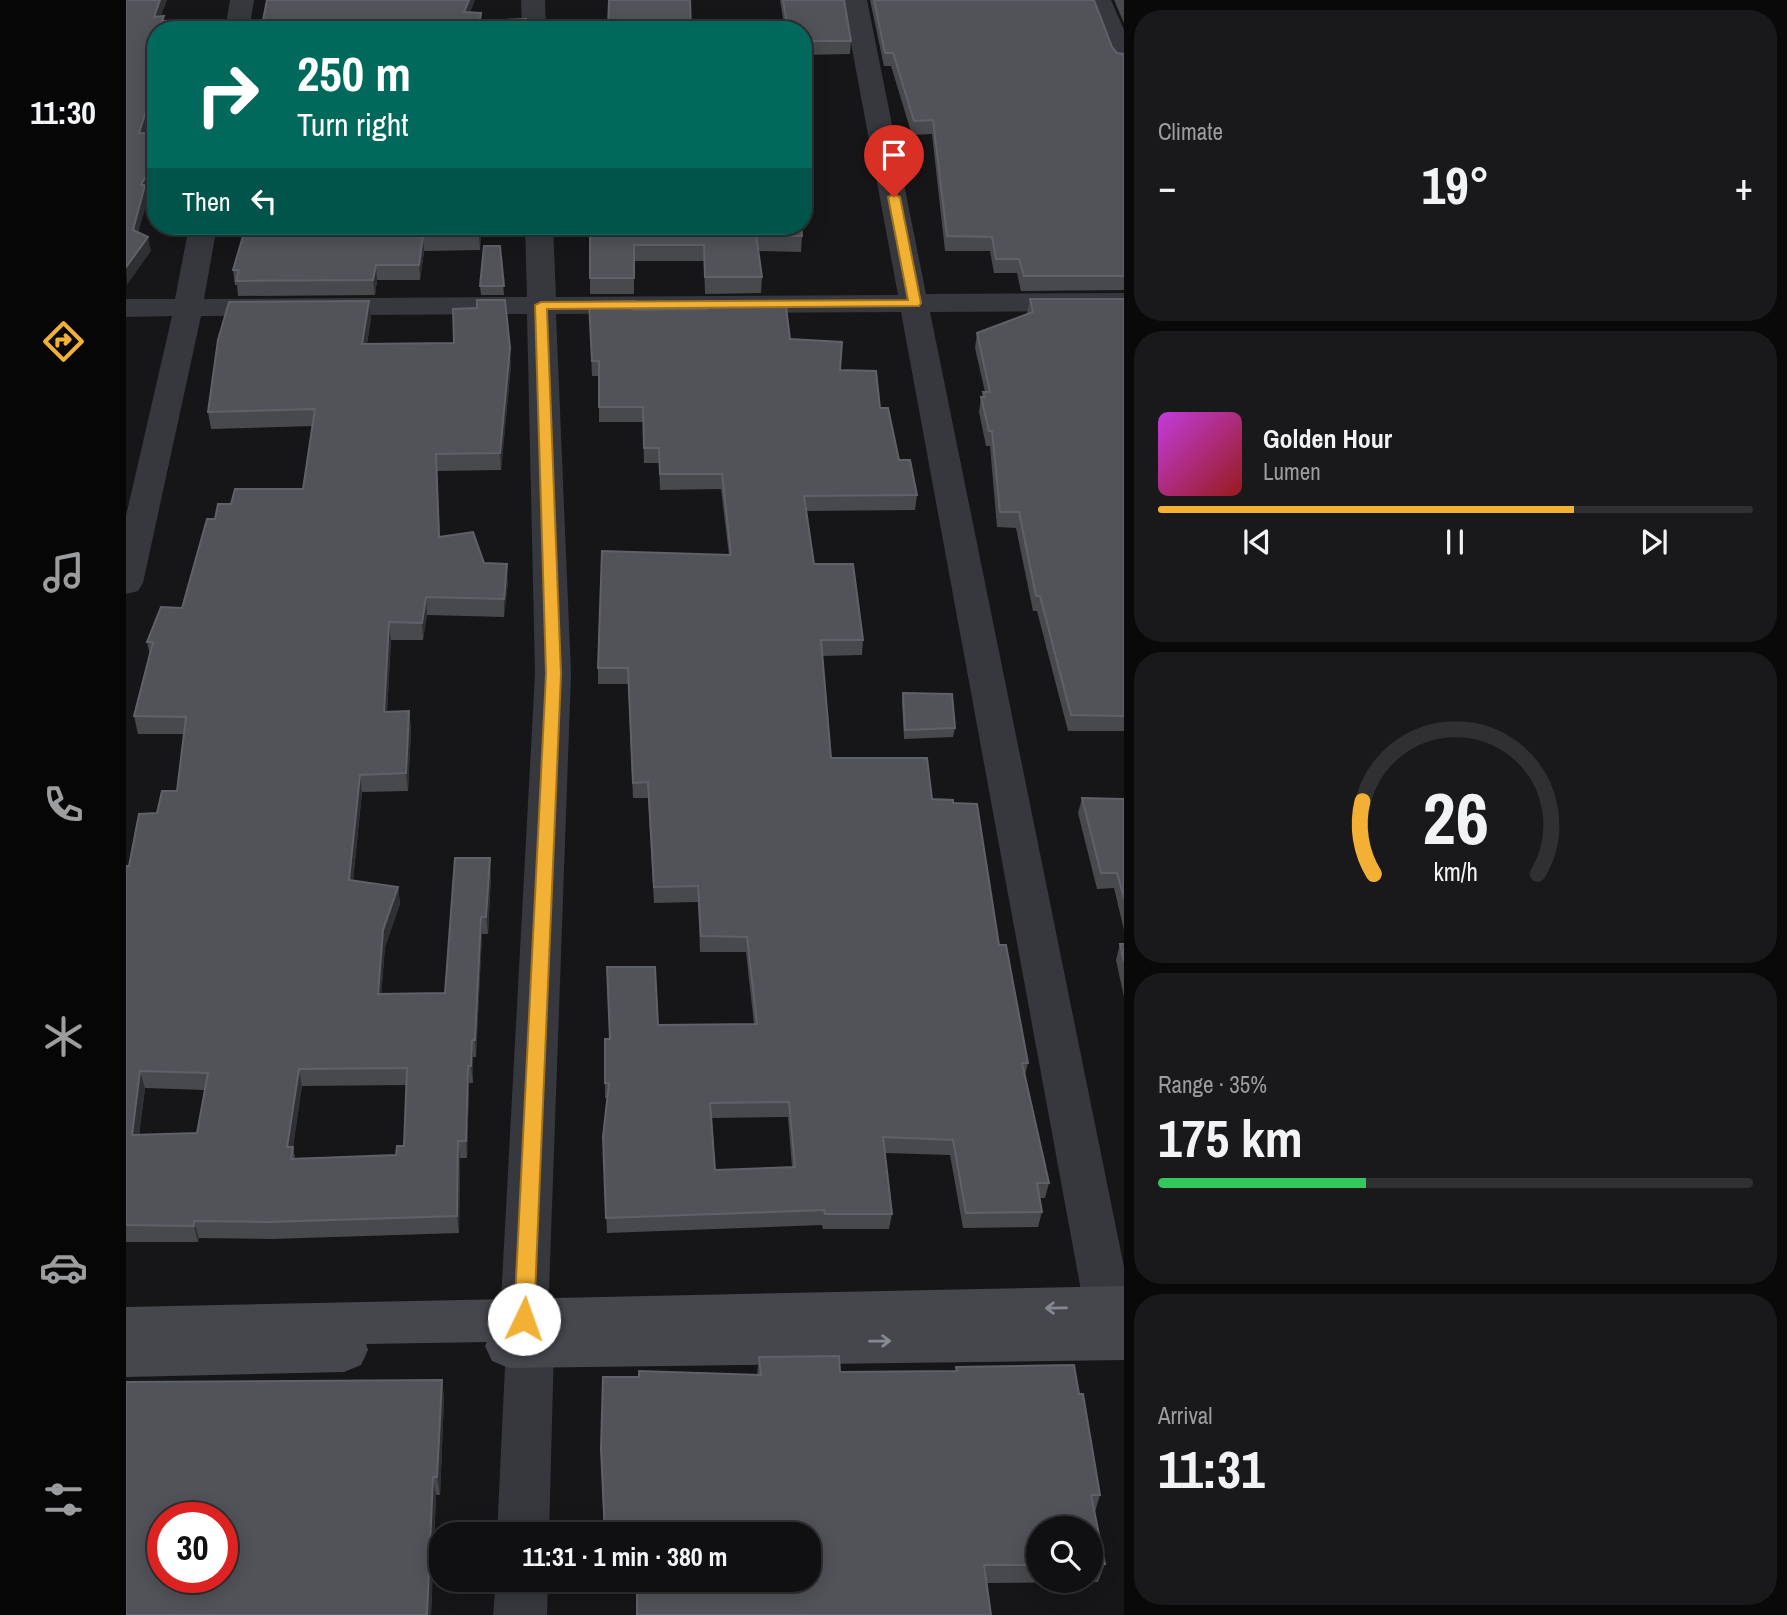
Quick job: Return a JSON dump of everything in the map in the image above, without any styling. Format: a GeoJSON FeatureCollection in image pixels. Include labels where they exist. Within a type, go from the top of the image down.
{"type":"FeatureCollection","features":[{"type":"Feature","properties":{"kind":"street"},"geometry":{"type":"LineString","coordinates":[[238,21],[242,0]]}},
{"type":"Feature","properties":{"kind":"street"},"geometry":{"type":"LineString","coordinates":[[533,0],[534,21]]}},
{"type":"Feature","properties":{"kind":"street"},"geometry":{"type":"LineString","coordinates":[[126,1355],[527,1332],[1118,1317],[855,0]]}},
{"type":"Feature","properties":{"kind":"street"},"geometry":{"type":"LineString","coordinates":[[1099,0],[1124,59]]}},
{"type":"Feature","properties":{"kind":"street"},"geometry":{"type":"LineString","coordinates":[[126,583],[142,458],[190,307],[202,235]]}},
{"type":"Feature","properties":{"kind":"street"},"geometry":{"type":"LineString","coordinates":[[523,1522],[527,1332],[553,674],[539,235]]}},
{"type":"Feature","properties":{"kind":"street"},"geometry":{"type":"LineString","coordinates":[[126,308],[1124,302]]}},
{"type":"Feature","properties":{"kind":"street"},"geometry":{"type":"LineString","coordinates":[[126,1328],[527,1332]]}},
{"type":"Feature","properties":{"kind":"street"},"geometry":{"type":"LineString","coordinates":[[520,1615],[521,1592]]}},
{"type":"Feature","properties":{"kind":"building"},"geometry":{"type":"Polygon","coordinates":[[[126,0],[160,0],[154,17],[164,16],[162,21],[147,21],[147,108],[139,133],[147,133],[147,174],[141,185],[145,185],[133,230],[148,237],[126,267],[126,0]]]}},
{"type":"Feature","properties":{"kind":"building"},"geometry":{"type":"Polygon","coordinates":[[[267,0],[469,0],[464,12],[481,13],[480,21],[263,21],[267,0]]]}},
{"type":"Feature","properties":{"kind":"building"},"geometry":{"type":"Polygon","coordinates":[[[609,0],[690,0],[691,21],[608,21],[609,0]]]}},
{"type":"Feature","properties":{"kind":"building"},"geometry":{"type":"Polygon","coordinates":[[[783,0],[844,0],[851,41],[812,41],[812,21],[786,21],[783,0]]]}},
{"type":"Feature","properties":{"kind":"building"},"geometry":{"type":"Polygon","coordinates":[[[874,0],[1094,0],[1112,47],[1117,53],[1124,54],[1124,276],[1024,276],[1019,259],[996,259],[992,237],[947,236],[933,120],[914,121],[893,53],[885,53],[874,0]]]}},
{"type":"Feature","properties":{"kind":"building"},"geometry":{"type":"Polygon","coordinates":[[[526,19],[526,21],[480,21],[526,19]]]}},
{"type":"Feature","properties":{"kind":"building"},"geometry":{"type":"Polygon","coordinates":[[[243,235],[479,235],[423,236],[419,265],[376,265],[373,280],[236,281],[239,270],[233,270],[243,235]]]}},
{"type":"Feature","properties":{"kind":"building"},"geometry":{"type":"Polygon","coordinates":[[[590,235],[756,235],[762,277],[705,277],[704,245],[634,245],[634,278],[590,278],[590,235]]]}},
{"type":"Feature","properties":{"kind":"building"},"geometry":{"type":"Polygon","coordinates":[[[484,246],[500,246],[504,286],[480,286],[484,246]]]}},
{"type":"Feature","properties":{"kind":"building"},"geometry":{"type":"Polygon","coordinates":[[[1030,299],[1124,299],[1124,716],[1071,715],[1040,596],[1036,596],[1019,512],[1000,512],[992,431],[989,431],[981,397],[985,397],[983,392],[990,392],[977,333],[1033,312],[1030,299]]]}},
{"type":"Feature","properties":{"kind":"building"},"geometry":{"type":"Polygon","coordinates":[[[477,300],[505,300],[510,348],[500,453],[436,454],[439,537],[473,532],[484,563],[507,564],[504,599],[426,597],[422,623],[389,622],[384,712],[409,711],[406,773],[360,775],[349,880],[398,887],[383,930],[378,994],[445,993],[455,858],[490,858],[486,917],[481,917],[475,1040],[472,1040],[471,1066],[468,1066],[466,1141],[458,1141],[457,1216],[268,1222],[194,1221],[194,1226],[126,1225],[126,866],[129,866],[139,814],[157,813],[162,791],[177,791],[186,717],[134,716],[153,642],[147,642],[161,607],[182,608],[207,519],[215,519],[218,504],[231,504],[235,489],[303,489],[315,409],[208,412],[218,340],[229,302],[369,301],[362,344],[454,343],[453,309],[477,308],[477,300]],[[407,1068],[299,1069],[287,1147],[293,1147],[291,1159],[396,1155],[397,1146],[404,1146],[407,1068]],[[140,1071],[132,1135],[197,1133],[208,1073],[140,1071]]]}},
{"type":"Feature","properties":{"kind":"building"},"geometry":{"type":"Polygon","coordinates":[[[634,301],[634,310],[707,309],[706,301],[765,301],[766,307],[786,307],[790,339],[842,342],[840,370],[876,371],[880,408],[888,408],[899,460],[910,460],[917,495],[804,496],[814,564],[853,564],[863,640],[821,640],[831,758],[927,758],[932,799],[977,804],[999,945],[1006,945],[1028,1063],[1022,1063],[1049,1183],[1037,1183],[1042,1212],[966,1213],[953,1140],[883,1137],[892,1214],[825,1214],[824,1210],[606,1218],[603,1137],[609,1083],[605,1083],[605,1039],[610,1039],[607,967],[655,967],[658,1025],[757,1024],[747,937],[701,936],[698,886],[654,887],[648,782],[633,783],[628,668],[598,668],[602,551],[731,555],[722,474],[660,474],[659,448],[644,448],[643,407],[599,407],[599,361],[592,361],[589,302],[634,301]],[[789,1102],[710,1103],[715,1170],[795,1167],[789,1102]]]}},
{"type":"Feature","properties":{"kind":"building"},"geometry":{"type":"Polygon","coordinates":[[[903,693],[952,694],[955,728],[905,730],[903,693]]]}},
{"type":"Feature","properties":{"kind":"building"},"geometry":{"type":"Polygon","coordinates":[[[1082,798],[1124,799],[1124,898],[1117,873],[1101,873],[1082,798]]]}},
{"type":"Feature","properties":{"kind":"building"},"geometry":{"type":"Polygon","coordinates":[[[1120,944],[1124,944],[1124,962],[1120,944]]]}},
{"type":"Feature","properties":{"kind":"building"},"geometry":{"type":"Polygon","coordinates":[[[839,1356],[840,1372],[957,1371],[956,1367],[1074,1365],[1079,1394],[1083,1394],[1100,1495],[1091,1495],[1095,1516],[1026,1516],[1026,1565],[984,1565],[991,1615],[637,1615],[637,1592],[821,1592],[821,1522],[604,1522],[601,1449],[603,1377],[639,1377],[639,1371],[761,1375],[759,1357],[839,1356]]]}},
{"type":"Feature","properties":{"kind":"building"},"geometry":{"type":"Polygon","coordinates":[[[442,1380],[437,1477],[433,1477],[429,1522],[427,1615],[126,1615],[126,1382],[442,1380]]]}},
{"type":"Feature","properties":{"kind":"route"},"geometry":{"type":"LineString","coordinates":[[524,1319],[553,674],[541,305],[915,303],[894,197]]}}]}
